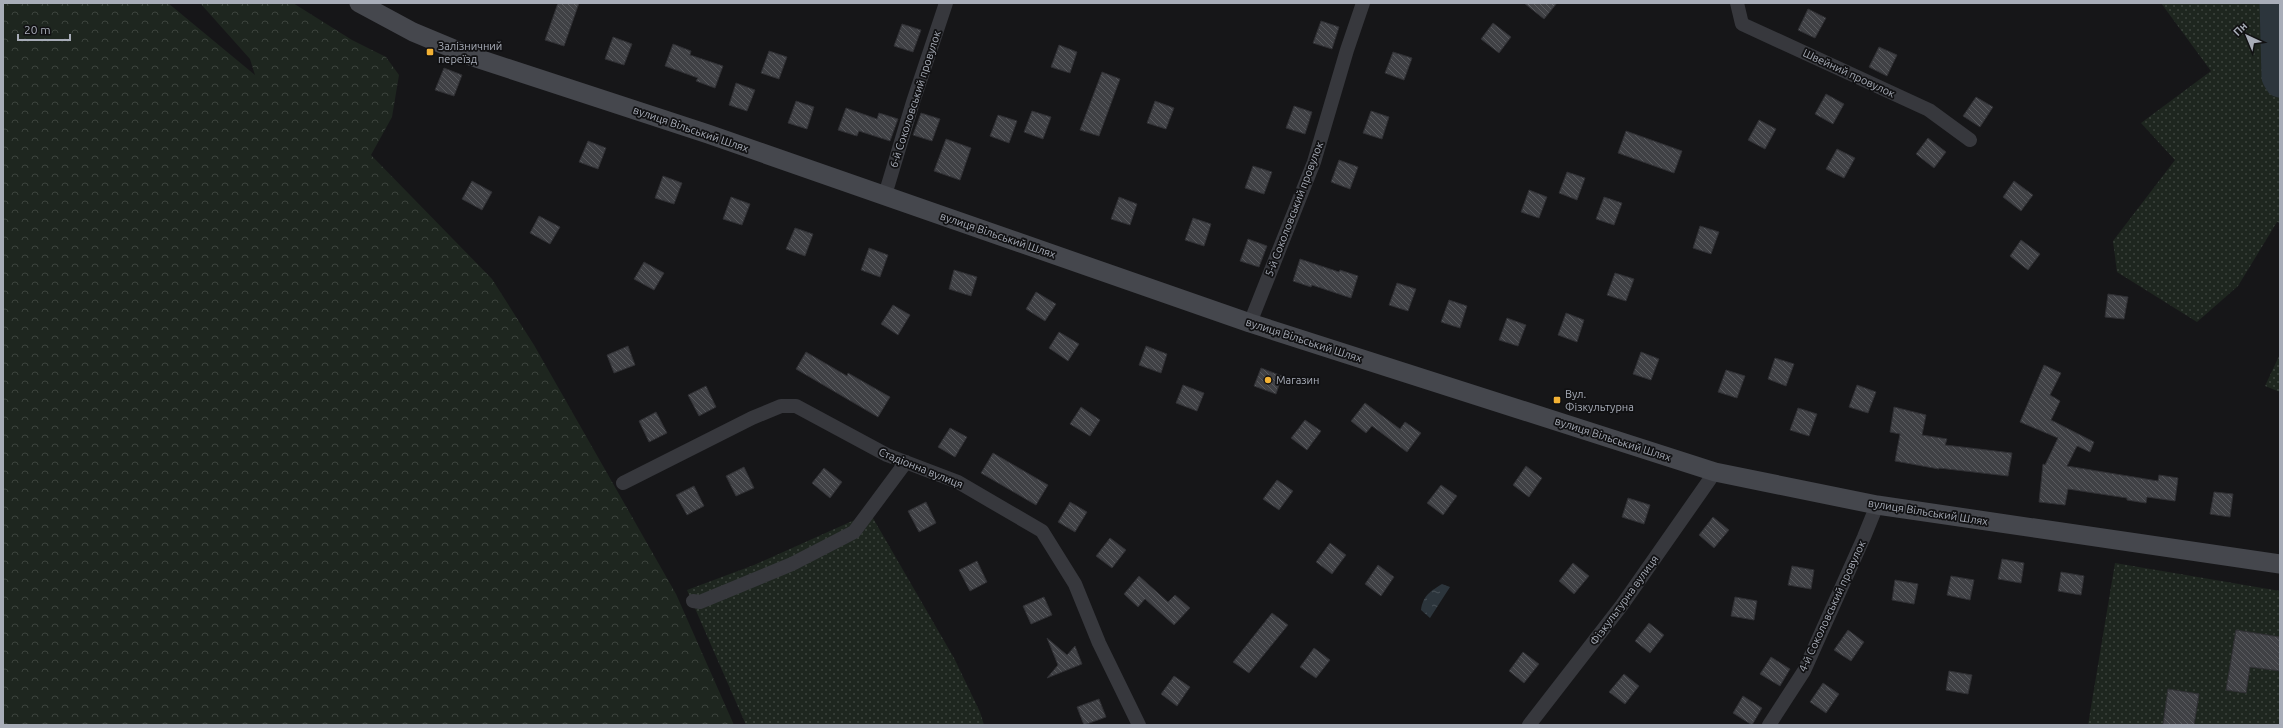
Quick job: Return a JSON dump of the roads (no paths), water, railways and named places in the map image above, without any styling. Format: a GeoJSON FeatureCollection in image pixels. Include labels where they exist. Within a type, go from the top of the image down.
{"type":"FeatureCollection","features":[{"type":"Feature","properties":{"kind":"street","name":"вулиця Вільський Шлях"},"geometry":{"type":"LineString","coordinates":[[359,3],[413,32],[473,57],[708,134],[1250,322],[1715,472],[1877,505],[2280,564]]}},
{"type":"Feature","properties":{"kind":"street","name":"6-й Соколовський провулок"},"geometry":{"type":"LineString","coordinates":[[885,195],[913,102],[946,3]]}},
{"type":"Feature","properties":{"kind":"street","name":"5-й Соколовський провулок"},"geometry":{"type":"LineString","coordinates":[[1250,322],[1314,162],[1347,50],[1364,3]]}},
{"type":"Feature","properties":{"kind":"street","name":"Швейний провулок"},"geometry":{"type":"LineString","coordinates":[[1737,3],[1742,24],[1929,110],[1970,140]]}},
{"type":"Feature","properties":{"kind":"street","name":"Стадіонна вулиця"},"geometry":{"type":"LineString","coordinates":[[623,483],[752,418],[781,406],[796,406],[886,455],[958,482],[1042,531],[1075,584],[1099,643],[1139,725]]}},
{"type":"Feature","properties":{"kind":"street"},"geometry":{"type":"LineString","coordinates":[[693,601],[700,602],[792,564],[854,532],[906,462]]}},
{"type":"Feature","properties":{"kind":"street","name":"Фізкультурна вулиця"},"geometry":{"type":"LineString","coordinates":[[1529,725],[1622,604],[1715,472]]}},
{"type":"Feature","properties":{"kind":"street","name":"4-й Соколовський провулок"},"geometry":{"type":"LineString","coordinates":[[1768,725],[1804,671],[1877,505]]}},
{"type":"Feature","properties":{"kind":"water"},"geometry":{"type":"Polygon","coordinates":[[[1442,584],[1450,587],[1430,618],[1421,610],[1422,605],[1428,594],[1442,584]]]}},
{"type":"Feature","properties":{"kind":"waterway"},"geometry":{"type":"LineString","coordinates":[[2275,3],[2277,77],[2280,82]]}},
{"type":"Feature","properties":{"kind":"place","name":"Залізничний переїзд"},"geometry":{"type":"Point","coordinates":[430,52]}},
{"type":"Feature","properties":{"kind":"place","name":"Магазин"},"geometry":{"type":"Point","coordinates":[1268,380]}},
{"type":"Feature","properties":{"kind":"place","name":"Вул. Фізкультурна"},"geometry":{"type":"Point","coordinates":[1557,400]}}]}
